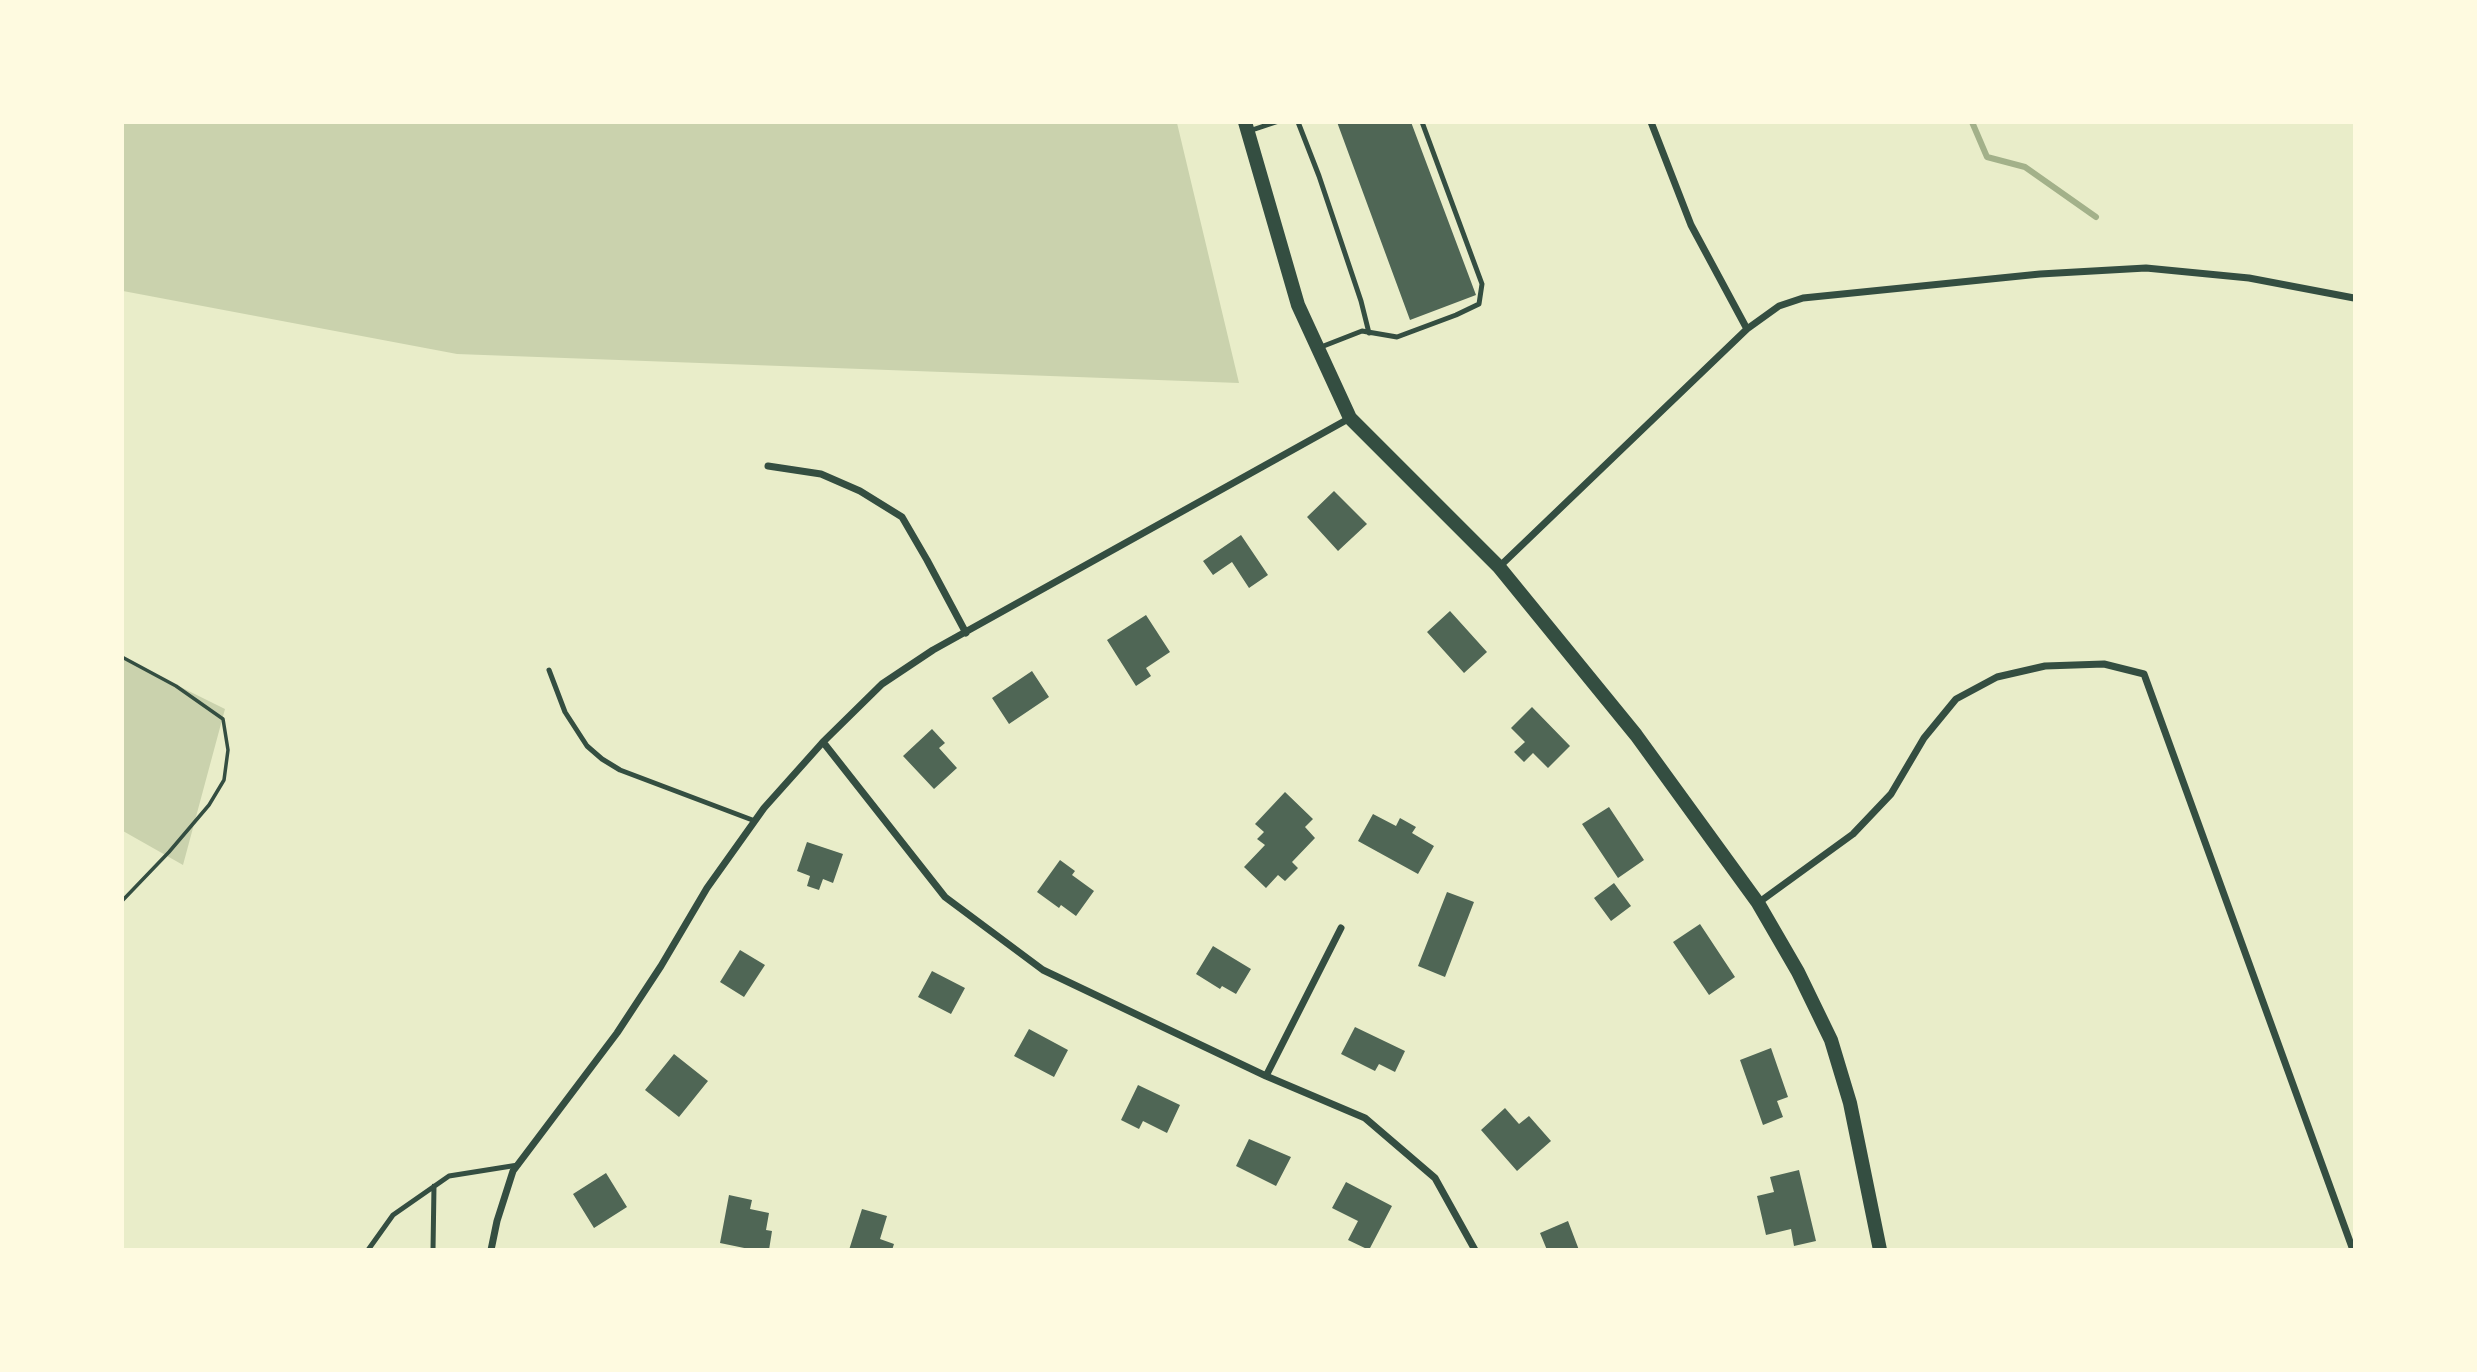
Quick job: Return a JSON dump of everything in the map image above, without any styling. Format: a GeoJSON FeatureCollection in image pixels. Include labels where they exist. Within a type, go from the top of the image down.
{"type":"FeatureCollection","features":[{"type":"Feature","properties":{"kind":"main road"},"geometry":{"type":"LineString","coordinates":[[1246,127],[1298,305],[1350,418],[1499,566],[1636,735],[1758,903],[1798,972],[1831,1040],[1850,1103],[1880,1250]]}},
{"type":"Feature","properties":{"kind":"street"},"geometry":{"type":"LineString","coordinates":[[1651,122],[1691,225],[1747,329]]}},
{"type":"Feature","properties":{"kind":"street"},"geometry":{"type":"LineString","coordinates":[[1499,566],[1747,329],[1779,306],[1803,298],[2040,274],[2146,268],[2249,278],[2354,298]]}},
{"type":"Feature","properties":{"kind":"street"},"geometry":{"type":"LineString","coordinates":[[491,1250],[513,1171],[617,1033],[707,888],[755,821],[823,742],[881,684],[933,650],[1350,418]]}},
{"type":"Feature","properties":{"kind":"street"},"geometry":{"type":"LineString","coordinates":[[768,466],[821,474],[860,491],[901,517],[966,633]]}},
{"type":"Feature","properties":{"kind":"street"},"geometry":{"type":"LineString","coordinates":[[1758,903],[1853,834],[1891,793],[1924,738],[1956,699],[1997,677],[2045,666],[2104,664],[2144,674],[2353,1250]]}},
{"type":"Feature","properties":{"kind":"street"},"geometry":{"type":"LineString","coordinates":[[823,742],[945,897],[1043,970],[1266,1076],[1365,1118],[1435,1178],[1475,1250]]}},
{"type":"Feature","properties":{"kind":"street"},"geometry":{"type":"LineString","coordinates":[[1266,1076],[1341,929]]}},
{"type":"Feature","properties":{"kind":"lane"},"geometry":{"type":"LineString","coordinates":[[1246,127],[1276,122]]}},
{"type":"Feature","properties":{"kind":"lane"},"geometry":{"type":"LineString","coordinates":[[1298,122],[1323,188],[1369,333]]}},
{"type":"Feature","properties":{"kind":"lane"},"geometry":{"type":"LineString","coordinates":[[1318,348],[1362,331],[1397,337],[1479,304],[1482,284],[1422,122]]}},
{"type":"Feature","properties":{"kind":"lane"},"geometry":{"type":"LineString","coordinates":[[549,670],[565,712],[587,746],[602,759],[620,771],[755,821]]}},
{"type":"Feature","properties":{"kind":"lane"},"geometry":{"type":"LineString","coordinates":[[368,1250],[393,1215],[449,1175],[518,1165]]}},
{"type":"Feature","properties":{"kind":"lane"},"geometry":{"type":"LineString","coordinates":[[433,1250],[434,1186]]}},
{"type":"Feature","properties":{"kind":"path"},"geometry":{"type":"LineString","coordinates":[[122,657],[176,687],[223,719],[228,750],[224,780],[209,805],[122,901]]}},
{"type":"Feature","properties":{"kind":"green space"},"geometry":{"type":"Polygon","coordinates":[[[122,123],[1177,123],[1239,383],[457,354],[123,291],[122,123]]]}},
{"type":"Feature","properties":{"kind":"green space"},"geometry":{"type":"Polygon","coordinates":[[[122,658],[225,709],[183,865],[123,831],[122,658]]]}},
{"type":"Feature","properties":{"kind":"building"},"geometry":{"type":"Polygon","coordinates":[[[1337,122],[1411,122],[1476,295],[1410,320],[1337,122]]]}},
{"type":"Feature","properties":{"kind":"building"},"geometry":{"type":"Polygon","coordinates":[[[1334,491],[1367,524],[1338,551],[1307,517],[1334,491]]]}},
{"type":"Feature","properties":{"kind":"building"},"geometry":{"type":"Polygon","coordinates":[[[1241,535],[1268,575],[1249,588],[1232,562],[1213,575],[1203,561],[1241,535]]]}},
{"type":"Feature","properties":{"kind":"building"},"geometry":{"type":"Polygon","coordinates":[[[1450,611],[1487,652],[1464,673],[1427,632],[1450,611]]]}},
{"type":"Feature","properties":{"kind":"building"},"geometry":{"type":"Polygon","coordinates":[[[1146,615],[1170,652],[1146,668],[1151,676],[1136,686],[1107,640],[1146,615]]]}},
{"type":"Feature","properties":{"kind":"building"},"geometry":{"type":"Polygon","coordinates":[[[1032,671],[1049,697],[1009,724],[992,698],[1032,671]]]}},
{"type":"Feature","properties":{"kind":"building"},"geometry":{"type":"Polygon","coordinates":[[[1532,707],[1570,746],[1548,768],[1533,753],[1524,762],[1514,752],[1525,742],[1511,728],[1532,707]]]}},
{"type":"Feature","properties":{"kind":"building"},"geometry":{"type":"Polygon","coordinates":[[[932,729],[945,743],[939,748],[957,768],[934,789],[903,756],[932,729]]]}},
{"type":"Feature","properties":{"kind":"building"},"geometry":{"type":"Polygon","coordinates":[[[1285,792],[1313,819],[1305,827],[1315,838],[1292,862],[1298,868],[1285,881],[1278,875],[1266,888],[1244,867],[1265,845],[1257,839],[1264,832],[1255,824],[1285,792]]]}},
{"type":"Feature","properties":{"kind":"building"},"geometry":{"type":"Polygon","coordinates":[[[1609,807],[1644,860],[1618,878],[1582,824],[1609,807]]]}},
{"type":"Feature","properties":{"kind":"building"},"geometry":{"type":"Polygon","coordinates":[[[1373,814],[1396,826],[1400,818],[1416,827],[1412,833],[1434,846],[1418,874],[1358,841],[1373,814]]]}},
{"type":"Feature","properties":{"kind":"building"},"geometry":{"type":"Polygon","coordinates":[[[807,842],[843,854],[833,883],[823,879],[819,890],[807,886],[810,876],[797,871],[807,842]]]}},
{"type":"Feature","properties":{"kind":"building"},"geometry":{"type":"Polygon","coordinates":[[[1060,860],[1075,871],[1072,875],[1094,891],[1076,916],[1037,892],[1060,860]]]}},
{"type":"Feature","properties":{"kind":"building"},"geometry":{"type":"Polygon","coordinates":[[[1614,883],[1631,906],[1611,921],[1594,898],[1614,883]]]}},
{"type":"Feature","properties":{"kind":"building"},"geometry":{"type":"Polygon","coordinates":[[[1447,892],[1474,902],[1445,977],[1418,966],[1447,892]]]}},
{"type":"Feature","properties":{"kind":"building"},"geometry":{"type":"Polygon","coordinates":[[[1700,924],[1735,977],[1709,995],[1673,942],[1700,924]]]}},
{"type":"Feature","properties":{"kind":"building"},"geometry":{"type":"Polygon","coordinates":[[[1213,946],[1251,969],[1236,994],[1222,986],[1220,989],[1196,974],[1213,946]]]}},
{"type":"Feature","properties":{"kind":"building"},"geometry":{"type":"Polygon","coordinates":[[[740,950],[765,965],[744,997],[720,982],[740,950]]]}},
{"type":"Feature","properties":{"kind":"building"},"geometry":{"type":"Polygon","coordinates":[[[932,971],[965,988],[951,1014],[918,997],[932,971]]]}},
{"type":"Feature","properties":{"kind":"building"},"geometry":{"type":"Polygon","coordinates":[[[1355,1027],[1405,1051],[1395,1072],[1379,1064],[1375,1071],[1341,1054],[1355,1027]]]}},
{"type":"Feature","properties":{"kind":"building"},"geometry":{"type":"Polygon","coordinates":[[[1029,1029],[1068,1050],[1054,1077],[1014,1056],[1029,1029]]]}},
{"type":"Feature","properties":{"kind":"building"},"geometry":{"type":"Polygon","coordinates":[[[1771,1048],[1788,1097],[1777,1101],[1783,1117],[1763,1125],[1740,1060],[1771,1048]]]}},
{"type":"Feature","properties":{"kind":"building"},"geometry":{"type":"Polygon","coordinates":[[[674,1054],[708,1081],[679,1117],[645,1090],[674,1054]]]}},
{"type":"Feature","properties":{"kind":"building"},"geometry":{"type":"Polygon","coordinates":[[[1138,1085],[1180,1105],[1167,1133],[1143,1121],[1139,1129],[1121,1120],[1138,1085]]]}},
{"type":"Feature","properties":{"kind":"building"},"geometry":{"type":"Polygon","coordinates":[[[1505,1108],[1519,1124],[1529,1116],[1551,1141],[1517,1171],[1481,1130],[1505,1108]]]}},
{"type":"Feature","properties":{"kind":"building"},"geometry":{"type":"Polygon","coordinates":[[[1249,1139],[1291,1157],[1276,1186],[1236,1166],[1249,1139]]]}},
{"type":"Feature","properties":{"kind":"building"},"geometry":{"type":"Polygon","coordinates":[[[1799,1170],[1816,1241],[1794,1246],[1791,1229],[1766,1235],[1757,1196],[1774,1192],[1770,1177],[1799,1170]]]}},
{"type":"Feature","properties":{"kind":"building"},"geometry":{"type":"Polygon","coordinates":[[[606,1173],[627,1207],[594,1228],[573,1194],[606,1173]]]}},
{"type":"Feature","properties":{"kind":"building"},"geometry":{"type":"Polygon","coordinates":[[[1346,1182],[1392,1206],[1369,1250],[1348,1240],[1358,1221],[1332,1208],[1346,1182]]]}},
{"type":"Feature","properties":{"kind":"building"},"geometry":{"type":"Polygon","coordinates":[[[729,1195],[752,1200],[750,1209],[769,1213],[766,1230],[772,1231],[769,1250],[754,1250],[720,1243],[729,1195]]]}},
{"type":"Feature","properties":{"kind":"building"},"geometry":{"type":"Polygon","coordinates":[[[862,1209],[887,1216],[880,1239],[894,1244],[892,1250],[849,1250],[862,1209]]]}},
{"type":"Feature","properties":{"kind":"building"},"geometry":{"type":"Polygon","coordinates":[[[1568,1221],[1579,1250],[1547,1250],[1540,1233],[1568,1221]]]}},
{"type":"Feature","properties":{"kind":"waterway"},"geometry":{"type":"LineString","coordinates":[[1972,122],[1987,157],[2025,167],[2096,217]]}}]}
